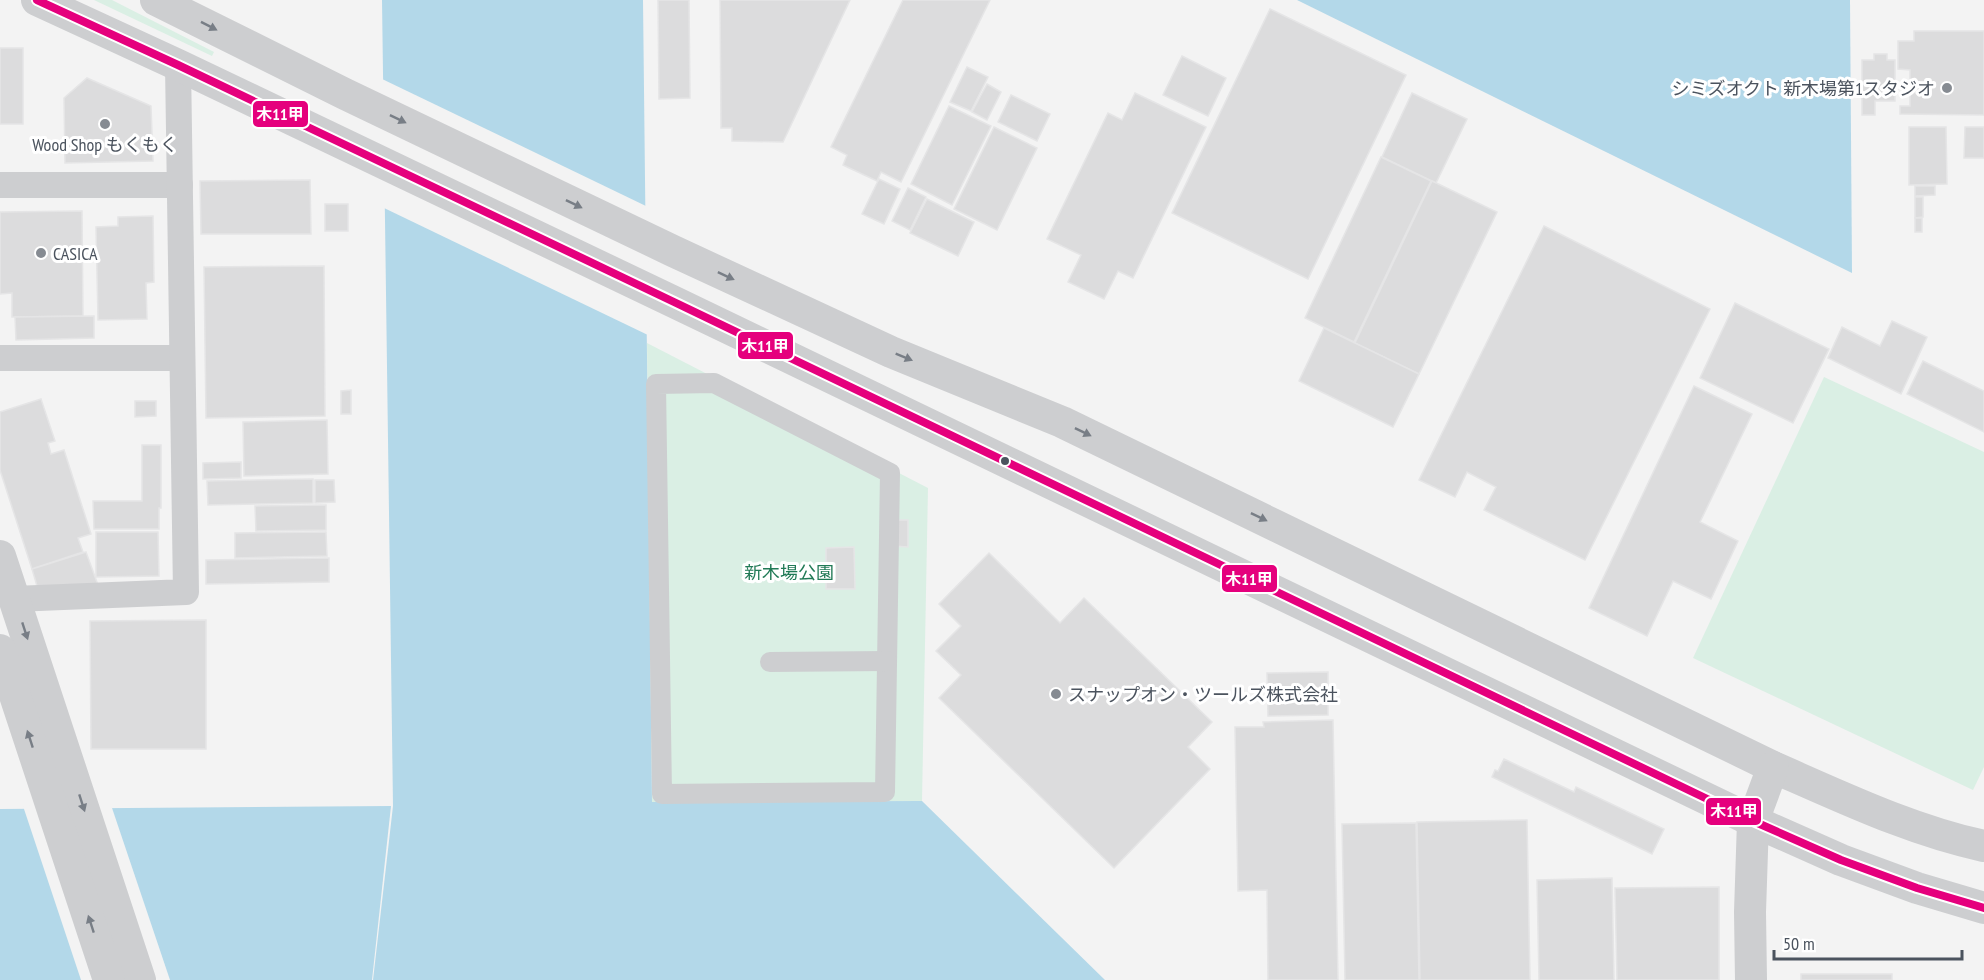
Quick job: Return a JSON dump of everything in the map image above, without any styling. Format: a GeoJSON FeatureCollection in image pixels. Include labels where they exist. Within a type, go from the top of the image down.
{"type":"FeatureCollection","features":[{"type":"Feature","properties":{"kind":"street"},"geometry":{"type":"LineString","coordinates":[[37,0],[674,302],[1753,821],[1841,860],[1917,888],[1984,908]]}},
{"type":"Feature","properties":{"kind":"street"},"geometry":{"type":"LineString","coordinates":[[156,0],[345,94],[673,251],[891,352],[1062,422],[1773,767],[1924,831],[1984,846]]}},
{"type":"Feature","properties":{"kind":"street"},"geometry":{"type":"LineString","coordinates":[[14,599],[186,592],[178,65]]}},
{"type":"Feature","properties":{"kind":"street"},"geometry":{"type":"LineString","coordinates":[[0,185],[180,184]]}},
{"type":"Feature","properties":{"kind":"street"},"geometry":{"type":"LineString","coordinates":[[0,358],[182,358]]}},
{"type":"Feature","properties":{"kind":"street"},"geometry":{"type":"LineString","coordinates":[[714,383],[890,473],[887,661],[885,792],[662,794],[656,384],[714,383]]}},
{"type":"Feature","properties":{"kind":"street"},"geometry":{"type":"LineString","coordinates":[[0,556],[140,980]]}},
{"type":"Feature","properties":{"kind":"street"},"geometry":{"type":"LineString","coordinates":[[0,650],[109,980]]}},
{"type":"Feature","properties":{"kind":"street"},"geometry":{"type":"LineString","coordinates":[[770,662],[887,661]]}},
{"type":"Feature","properties":{"kind":"street"},"geometry":{"type":"LineString","coordinates":[[1750,980],[1753,821],[1773,767]]}},
{"type":"Feature","properties":{"kind":"green space"},"geometry":{"type":"Polygon","coordinates":[[[94,0],[112,0],[214,52],[212,56],[94,0]]]}},
{"type":"Feature","properties":{"kind":"green space","name":"新木場公園"},"geometry":{"type":"Polygon","coordinates":[[[647,343],[928,488],[922,801],[652,803],[647,343]]]}},
{"type":"Feature","properties":{"kind":"green space"},"geometry":{"type":"Polygon","coordinates":[[[1824,377],[1984,452],[1984,767],[1973,790],[1693,658],[1824,377]]]}},
{"type":"Feature","properties":{"kind":"water"},"geometry":{"type":"Polygon","coordinates":[[[382,0],[643,0],[652,802],[922,801],[1105,980],[373,980],[393,806],[382,0]]]}},
{"type":"Feature","properties":{"kind":"water"},"geometry":{"type":"Polygon","coordinates":[[[1297,0],[1850,0],[1852,273],[1297,0]]]}},
{"type":"Feature","properties":{"kind":"water"},"geometry":{"type":"Polygon","coordinates":[[[391,806],[372,980],[0,980],[0,809],[391,806]]]}},
{"type":"Feature","properties":{"kind":"pier"},"geometry":{"type":"Polygon","coordinates":[[[380,78],[648,207],[650,336],[382,207],[380,78]]]}},
{"type":"Feature","properties":{"kind":"pier"},"geometry":{"type":"Polygon","coordinates":[[[111,805],[170,980],[81,980],[23,806],[111,805]]]}},
{"type":"Feature","properties":{"kind":"building"},"geometry":{"type":"Polygon","coordinates":[[[658,0],[689,0],[690,98],[659,99],[658,0]]]}},
{"type":"Feature","properties":{"kind":"building"},"geometry":{"type":"Polygon","coordinates":[[[720,0],[850,0],[783,142],[732,141],[732,128],[721,128],[720,0]]]}},
{"type":"Feature","properties":{"kind":"building"},"geometry":{"type":"Polygon","coordinates":[[[903,0],[990,0],[901,182],[881,172],[877,181],[843,165],[847,155],[831,147],[903,0]]]}},
{"type":"Feature","properties":{"kind":"building"},"geometry":{"type":"Polygon","coordinates":[[[1270,9],[1406,75],[1308,279],[1172,213],[1270,9]]]}},
{"type":"Feature","properties":{"kind":"building","name":"シミズオクト 新木場第1スタジオ"},"geometry":{"type":"Polygon","coordinates":[[[1914,31],[1984,31],[1984,115],[1900,114],[1900,106],[1910,106],[1910,70],[1898,69],[1898,41],[1914,41],[1914,31]]]}},
{"type":"Feature","properties":{"kind":"building"},"geometry":{"type":"Polygon","coordinates":[[[0,48],[23,48],[23,124],[0,124],[0,48]]]}},
{"type":"Feature","properties":{"kind":"building"},"geometry":{"type":"Polygon","coordinates":[[[1874,54],[1887,54],[1887,60],[1895,60],[1895,101],[1875,101],[1875,115],[1862,115],[1862,60],[1874,60],[1874,54]]]}},
{"type":"Feature","properties":{"kind":"building"},"geometry":{"type":"Polygon","coordinates":[[[1182,56],[1226,78],[1208,116],[1163,95],[1182,56]]]}},
{"type":"Feature","properties":{"kind":"building"},"geometry":{"type":"Polygon","coordinates":[[[967,67],[988,77],[971,111],[950,102],[967,67]]]}},
{"type":"Feature","properties":{"kind":"building"},"geometry":{"type":"Polygon","coordinates":[[[87,78],[151,106],[153,161],[65,163],[64,98],[87,78]]]}},
{"type":"Feature","properties":{"kind":"building"},"geometry":{"type":"Polygon","coordinates":[[[987,84],[1001,92],[987,120],[972,112],[987,84]]]}},
{"type":"Feature","properties":{"kind":"building"},"geometry":{"type":"Polygon","coordinates":[[[1135,93],[1206,127],[1133,278],[1118,271],[1104,299],[1068,282],[1081,255],[1047,239],[1108,113],[1122,120],[1135,93]]]}},
{"type":"Feature","properties":{"kind":"building"},"geometry":{"type":"Polygon","coordinates":[[[1412,93],[1467,119],[1436,183],[1382,157],[1412,93]]]}},
{"type":"Feature","properties":{"kind":"building"},"geometry":{"type":"Polygon","coordinates":[[[1011,95],[1050,114],[1037,141],[998,122],[1011,95]]]}},
{"type":"Feature","properties":{"kind":"building"},"geometry":{"type":"Polygon","coordinates":[[[949,106],[991,126],[952,205],[911,184],[949,106]]]}},
{"type":"Feature","properties":{"kind":"building"},"geometry":{"type":"Polygon","coordinates":[[[994,127],[1037,148],[997,230],[954,209],[994,127]]]}},
{"type":"Feature","properties":{"kind":"building"},"geometry":{"type":"Polygon","coordinates":[[[1909,127],[1946,127],[1947,184],[1909,185],[1909,127]]]}},
{"type":"Feature","properties":{"kind":"building"},"geometry":{"type":"Polygon","coordinates":[[[1965,127],[1984,127],[1984,158],[1964,158],[1965,127]]]}},
{"type":"Feature","properties":{"kind":"building"},"geometry":{"type":"Polygon","coordinates":[[[1381,157],[1431,181],[1354,342],[1305,318],[1381,157]]]}},
{"type":"Feature","properties":{"kind":"building"},"geometry":{"type":"Polygon","coordinates":[[[879,179],[900,189],[884,224],[862,214],[879,179]]]}},
{"type":"Feature","properties":{"kind":"building"},"geometry":{"type":"Polygon","coordinates":[[[310,180],[311,234],[201,234],[200,181],[310,180]]]}},
{"type":"Feature","properties":{"kind":"building"},"geometry":{"type":"Polygon","coordinates":[[[1432,181],[1497,212],[1419,374],[1355,343],[1432,181]]]}},
{"type":"Feature","properties":{"kind":"building"},"geometry":{"type":"Polygon","coordinates":[[[1915,186],[1935,186],[1935,195],[1915,196],[1915,186]]]}},
{"type":"Feature","properties":{"kind":"building"},"geometry":{"type":"Polygon","coordinates":[[[908,188],[926,197],[910,230],[892,221],[908,188]]]}},
{"type":"Feature","properties":{"kind":"building"},"geometry":{"type":"Polygon","coordinates":[[[1915,197],[1923,197],[1923,217],[1915,218],[1915,197]]]}},
{"type":"Feature","properties":{"kind":"building"},"geometry":{"type":"Polygon","coordinates":[[[927,199],[974,222],[958,256],[910,233],[927,199]]]}},
{"type":"Feature","properties":{"kind":"building"},"geometry":{"type":"Polygon","coordinates":[[[325,204],[348,204],[348,231],[325,231],[325,204]]]}},
{"type":"Feature","properties":{"kind":"building","name":"CASICA"},"geometry":{"type":"Polygon","coordinates":[[[82,211],[83,316],[12,317],[12,293],[0,294],[0,212],[82,211]]]}},
{"type":"Feature","properties":{"kind":"building"},"geometry":{"type":"Polygon","coordinates":[[[153,216],[154,282],[146,283],[147,319],[98,320],[96,227],[118,226],[118,217],[153,216]]]}},
{"type":"Feature","properties":{"kind":"building"},"geometry":{"type":"Polygon","coordinates":[[[1915,218],[1922,218],[1922,232],[1915,232],[1915,218]]]}},
{"type":"Feature","properties":{"kind":"building"},"geometry":{"type":"Polygon","coordinates":[[[1544,226],[1710,309],[1585,560],[1484,510],[1496,487],[1467,472],[1455,497],[1419,480],[1544,226]]]}},
{"type":"Feature","properties":{"kind":"building"},"geometry":{"type":"Polygon","coordinates":[[[324,266],[325,416],[206,418],[204,267],[324,266]]]}},
{"type":"Feature","properties":{"kind":"building"},"geometry":{"type":"Polygon","coordinates":[[[1735,303],[1829,349],[1793,423],[1700,378],[1735,303]]]}},
{"type":"Feature","properties":{"kind":"building"},"geometry":{"type":"Polygon","coordinates":[[[94,316],[94,338],[16,340],[15,317],[94,316]]]}},
{"type":"Feature","properties":{"kind":"building"},"geometry":{"type":"Polygon","coordinates":[[[1892,321],[1927,337],[1901,394],[1828,358],[1842,327],[1880,346],[1892,321]]]}},
{"type":"Feature","properties":{"kind":"building"},"geometry":{"type":"Polygon","coordinates":[[[1324,328],[1419,374],[1393,427],[1299,381],[1324,328]]]}},
{"type":"Feature","properties":{"kind":"building"},"geometry":{"type":"Polygon","coordinates":[[[1923,361],[1984,391],[1984,432],[1907,394],[1923,361]]]}},
{"type":"Feature","properties":{"kind":"building"},"geometry":{"type":"Polygon","coordinates":[[[1694,386],[1752,414],[1700,522],[1738,541],[1711,599],[1673,581],[1647,636],[1589,608],[1694,386]]]}},
{"type":"Feature","properties":{"kind":"building"},"geometry":{"type":"Polygon","coordinates":[[[351,390],[351,414],[341,414],[341,391],[351,390]]]}},
{"type":"Feature","properties":{"kind":"building"},"geometry":{"type":"Polygon","coordinates":[[[41,399],[55,441],[48,443],[51,454],[64,450],[91,534],[78,538],[83,552],[32,569],[0,470],[0,412],[41,399]]]}},
{"type":"Feature","properties":{"kind":"building"},"geometry":{"type":"Polygon","coordinates":[[[135,401],[156,401],[156,416],[135,417],[135,401]]]}},
{"type":"Feature","properties":{"kind":"building"},"geometry":{"type":"Polygon","coordinates":[[[327,420],[328,474],[244,476],[243,422],[327,420]]]}},
{"type":"Feature","properties":{"kind":"building"},"geometry":{"type":"Polygon","coordinates":[[[142,445],[161,445],[159,529],[94,529],[93,501],[142,501],[142,445]]]}},
{"type":"Feature","properties":{"kind":"building"},"geometry":{"type":"Polygon","coordinates":[[[241,462],[241,478],[203,479],[203,463],[241,462]]]}},
{"type":"Feature","properties":{"kind":"building"},"geometry":{"type":"Polygon","coordinates":[[[313,479],[313,503],[208,505],[207,481],[313,479]]]}},
{"type":"Feature","properties":{"kind":"building"},"geometry":{"type":"Polygon","coordinates":[[[315,480],[334,480],[335,502],[315,503],[315,480]]]}},
{"type":"Feature","properties":{"kind":"building"},"geometry":{"type":"Polygon","coordinates":[[[326,505],[326,530],[256,531],[255,506],[326,505]]]}},
{"type":"Feature","properties":{"kind":"building"},"geometry":{"type":"Polygon","coordinates":[[[894,520],[908,520],[908,547],[893,546],[894,520]]]}},
{"type":"Feature","properties":{"kind":"building"},"geometry":{"type":"Polygon","coordinates":[[[96,532],[158,532],[159,576],[96,577],[96,532]]]}},
{"type":"Feature","properties":{"kind":"building"},"geometry":{"type":"Polygon","coordinates":[[[326,532],[327,556],[235,558],[235,533],[326,532]]]}},
{"type":"Feature","properties":{"kind":"building"},"geometry":{"type":"Polygon","coordinates":[[[854,547],[855,589],[826,589],[826,548],[854,547]]]}},
{"type":"Feature","properties":{"kind":"building"},"geometry":{"type":"Polygon","coordinates":[[[86,552],[98,585],[37,586],[32,569],[86,552]]]}},
{"type":"Feature","properties":{"kind":"building"},"geometry":{"type":"Polygon","coordinates":[[[989,553],[1060,623],[1084,598],[1212,722],[1188,747],[1210,769],[1114,868],[939,698],[961,675],[936,651],[961,626],[939,604],[989,553]]]}},
{"type":"Feature","properties":{"kind":"building"},"geometry":{"type":"Polygon","coordinates":[[[329,558],[329,582],[206,584],[206,560],[329,558]]]}},
{"type":"Feature","properties":{"kind":"building"},"geometry":{"type":"Polygon","coordinates":[[[206,620],[206,749],[91,749],[90,621],[206,620]]]}},
{"type":"Feature","properties":{"kind":"building"},"geometry":{"type":"Polygon","coordinates":[[[1328,672],[1328,715],[1268,716],[1267,673],[1328,672]]]}},
{"type":"Feature","properties":{"kind":"building"},"geometry":{"type":"Polygon","coordinates":[[[1333,720],[1338,980],[1268,980],[1267,890],[1238,891],[1235,727],[1264,727],[1263,722],[1333,720]]]}},
{"type":"Feature","properties":{"kind":"building"},"geometry":{"type":"Polygon","coordinates":[[[1504,759],[1574,792],[1576,787],[1664,829],[1652,854],[1492,777],[1504,759]]]}},
{"type":"Feature","properties":{"kind":"building"},"geometry":{"type":"Polygon","coordinates":[[[1527,820],[1530,980],[1420,980],[1417,822],[1527,820]]]}},
{"type":"Feature","properties":{"kind":"building"},"geometry":{"type":"Polygon","coordinates":[[[1416,823],[1419,980],[1345,980],[1342,824],[1416,823]]]}},
{"type":"Feature","properties":{"kind":"building"},"geometry":{"type":"Polygon","coordinates":[[[1612,878],[1614,980],[1539,980],[1537,880],[1612,878]]]}},
{"type":"Feature","properties":{"kind":"building"},"geometry":{"type":"Polygon","coordinates":[[[1719,887],[1719,980],[1617,980],[1615,888],[1719,887]]]}},
{"type":"Feature","properties":{"kind":"building"},"geometry":{"type":"Polygon","coordinates":[[[1801,974],[1892,974],[1892,980],[1801,980],[1801,974]]]}},
{"type":"Feature","properties":{"kind":"transit line","name":"木11甲"},"geometry":{"type":"LineString","coordinates":[[37,0],[674,302],[1753,821],[1841,860],[1917,888],[1984,908]]}},
{"type":"Feature","properties":{"kind":"place","name":"シミズオクト 新木場第1スタジオ"},"geometry":{"type":"Point","coordinates":[1947,88]}},
{"type":"Feature","properties":{"kind":"place","name":"Wood Shop もくもく"},"geometry":{"type":"Point","coordinates":[105,124]}},
{"type":"Feature","properties":{"kind":"place","name":"CASICA"},"geometry":{"type":"Point","coordinates":[41,253]}},
{"type":"Feature","properties":{"kind":"place","name":"スナップオン・ツールズ株式会社"},"geometry":{"type":"Point","coordinates":[1056,694]}}]}
